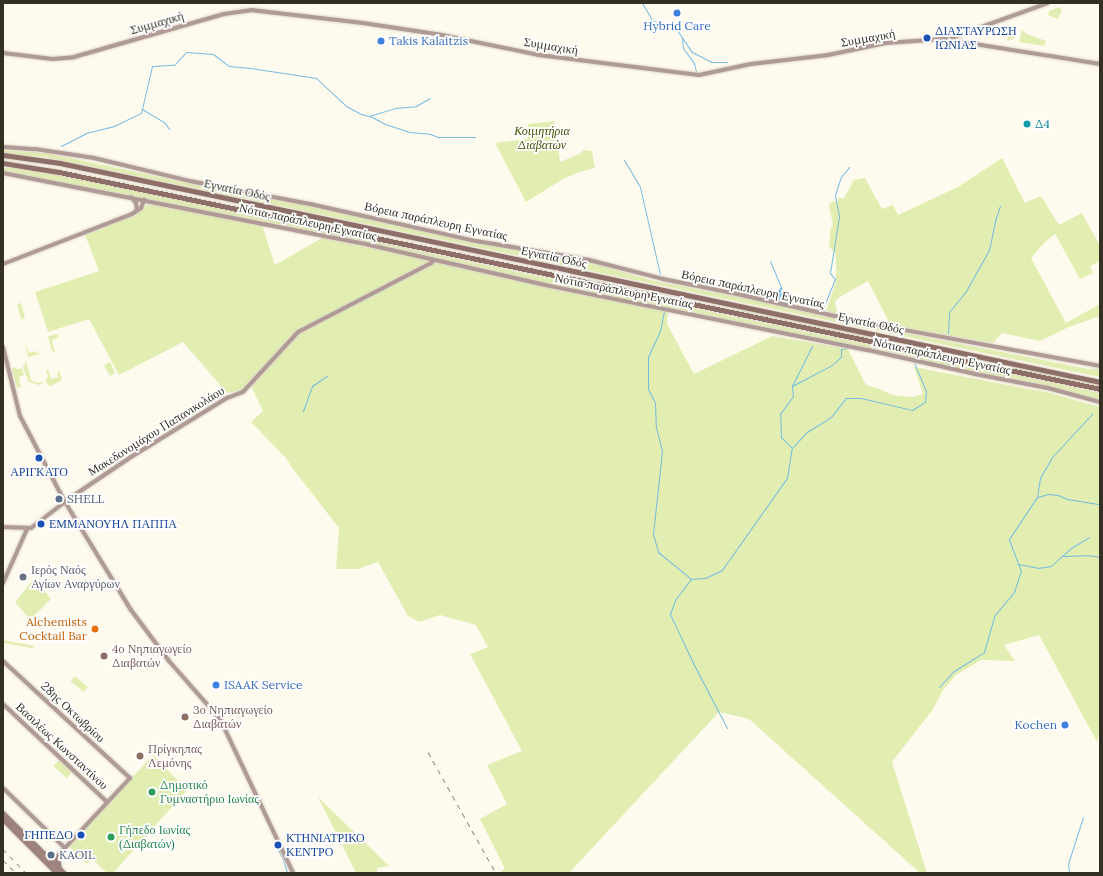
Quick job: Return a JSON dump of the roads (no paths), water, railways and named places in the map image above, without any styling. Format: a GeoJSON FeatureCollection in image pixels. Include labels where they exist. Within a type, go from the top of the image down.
{"type":"FeatureCollection","features":[{"type":"Feature","properties":{"kind":"highway","name":"Εγνατία Οδός"},"geometry":{"type":"LineString","coordinates":[[3,155],[68,164],[1100,382]]}},
{"type":"Feature","properties":{"kind":"highway","name":"Εγνατία Οδός"},"geometry":{"type":"LineString","coordinates":[[3,163],[74,175],[1100,389]]}},
{"type":"Feature","properties":{"kind":"main road"},"geometry":{"type":"LineString","coordinates":[[3,813],[58,870],[64,873]]}},
{"type":"Feature","properties":{"kind":"main road"},"geometry":{"type":"LineString","coordinates":[[3,819],[51,863]]}},
{"type":"Feature","properties":{"kind":"main road"},"geometry":{"type":"LineString","coordinates":[[57,857],[58,870]]}},
{"type":"Feature","properties":{"kind":"street"},"geometry":{"type":"LineString","coordinates":[[948,39],[1048,3]]}},
{"type":"Feature","properties":{"kind":"street","name":"Συμμαχική"},"geometry":{"type":"LineString","coordinates":[[3,53],[53,59],[74,57],[224,14],[246,10],[363,23],[442,35],[539,55],[699,75],[758,63],[828,55],[886,43],[948,39],[1100,64]]}},
{"type":"Feature","properties":{"kind":"street"},"geometry":{"type":"LineString","coordinates":[[957,35],[957,41]]}},
{"type":"Feature","properties":{"kind":"street","name":"Βόρεια παράπλευρη Εγνατίας"},"geometry":{"type":"LineString","coordinates":[[3,147],[35,149],[94,158],[190,181],[310,204],[476,241],[590,260],[656,278],[752,297],[840,318],[1100,366]]}},
{"type":"Feature","properties":{"kind":"street"},"geometry":{"type":"LineString","coordinates":[[3,173],[131,197],[136,203],[137,211]]}},
{"type":"Feature","properties":{"kind":"street","name":"Νότια παράπλευρη Εγνατίας"},"geometry":{"type":"LineString","coordinates":[[131,197],[434,260],[544,286],[881,352],[960,371],[1055,390],[1100,402]]}},
{"type":"Feature","properties":{"kind":"street"},"geometry":{"type":"LineString","coordinates":[[3,264],[62,242],[137,211],[141,208],[144,200]]}},
{"type":"Feature","properties":{"kind":"street","name":"Μακεδονομάχου Παπανικολάου"},"geometry":{"type":"LineString","coordinates":[[27,529],[32,528],[64,502],[131,457],[227,398],[244,392],[298,332],[431,263],[434,260]]}},
{"type":"Feature","properties":{"kind":"street"},"geometry":{"type":"LineString","coordinates":[[3,347],[20,416],[55,486],[131,610],[171,664],[220,719],[293,873]]}},
{"type":"Feature","properties":{"kind":"street"},"geometry":{"type":"LineString","coordinates":[[3,527],[27,529],[3,583]]}},
{"type":"Feature","properties":{"kind":"street","name":"28ης Οκτωβρίου"},"geometry":{"type":"LineString","coordinates":[[3,661],[130,778],[108,802]]}},
{"type":"Feature","properties":{"kind":"street","name":"Βασιλέως Κωνσταντίνου"},"geometry":{"type":"LineString","coordinates":[[3,704],[108,802]]}},
{"type":"Feature","properties":{"kind":"street"},"geometry":{"type":"LineString","coordinates":[[3,788],[65,848]]}},
{"type":"Feature","properties":{"kind":"street"},"geometry":{"type":"LineString","coordinates":[[51,863],[108,802]]}},
{"type":"Feature","properties":{"kind":"water"},"geometry":{"type":"Polygon","coordinates":[[[781,287],[793,306],[763,298],[777,293],[781,287]]]}},
{"type":"Feature","properties":{"kind":"waterway"},"geometry":{"type":"LineString","coordinates":[[642,3],[653,21],[666,24],[677,30],[692,52],[712,62],[727,62]]}},
{"type":"Feature","properties":{"kind":"waterway"},"geometry":{"type":"LineString","coordinates":[[682,37],[683,48],[694,63],[696,72]]}},
{"type":"Feature","properties":{"kind":"waterway"},"geometry":{"type":"LineString","coordinates":[[61,146],[86,133],[114,126],[141,113],[152,66],[174,65],[186,52],[213,54],[229,66],[316,78],[346,106],[361,114],[369,116],[395,108],[416,106],[430,98]]}},
{"type":"Feature","properties":{"kind":"waterway"},"geometry":{"type":"LineString","coordinates":[[142,109],[164,122],[169,129]]}},
{"type":"Feature","properties":{"kind":"waterway"},"geometry":{"type":"LineString","coordinates":[[370,116],[385,124],[409,132],[430,134],[438,137],[475,137]]}},
{"type":"Feature","properties":{"kind":"waterway"},"geometry":{"type":"LineString","coordinates":[[624,160],[640,187],[660,274]]}},
{"type":"Feature","properties":{"kind":"waterway"},"geometry":{"type":"LineString","coordinates":[[822,311],[835,279],[830,273],[839,216],[835,195],[841,177],[849,167]]}},
{"type":"Feature","properties":{"kind":"waterway"},"geometry":{"type":"LineString","coordinates":[[948,333],[949,312],[966,291],[989,250],[995,221],[1000,206]]}},
{"type":"Feature","properties":{"kind":"waterway"},"geometry":{"type":"LineString","coordinates":[[770,261],[781,287]]}},
{"type":"Feature","properties":{"kind":"waterway"},"geometry":{"type":"LineString","coordinates":[[664,311],[660,331],[648,357],[648,389],[655,403],[656,427],[662,451],[653,534],[658,552],[691,579]]}},
{"type":"Feature","properties":{"kind":"waterway"},"geometry":{"type":"LineString","coordinates":[[791,447],[781,437],[780,414],[793,396],[792,386],[812,346]]}},
{"type":"Feature","properties":{"kind":"waterway"},"geometry":{"type":"LineString","coordinates":[[792,386],[832,365],[841,357],[841,349],[847,348]]}},
{"type":"Feature","properties":{"kind":"waterway"},"geometry":{"type":"LineString","coordinates":[[727,728],[693,663],[670,614],[675,600],[691,579],[705,578],[722,570],[787,478],[792,448],[807,432],[831,417],[846,398],[861,398],[912,410],[925,402],[926,391],[914,363]]}},
{"type":"Feature","properties":{"kind":"waterway"},"geometry":{"type":"LineString","coordinates":[[303,411],[312,386],[327,376]]}},
{"type":"Feature","properties":{"kind":"waterway"},"geometry":{"type":"LineString","coordinates":[[939,687],[954,671],[984,652],[994,616],[1014,592],[1021,571],[1009,539],[1037,497],[1040,478],[1052,457],[1092,414]]}},
{"type":"Feature","properties":{"kind":"waterway"},"geometry":{"type":"LineString","coordinates":[[1038,497],[1048,494],[1058,495],[1067,499],[1100,504]]}},
{"type":"Feature","properties":{"kind":"waterway"},"geometry":{"type":"LineString","coordinates":[[1018,564],[1038,568],[1051,566],[1071,548],[1089,537]]}},
{"type":"Feature","properties":{"kind":"waterway"},"geometry":{"type":"LineString","coordinates":[[1063,556],[1086,555],[1100,557]]}},
{"type":"Feature","properties":{"kind":"waterway"},"geometry":{"type":"LineString","coordinates":[[1069,873],[1068,864],[1083,817]]}},
{"type":"Feature","properties":{"kind":"waterway"},"geometry":{"type":"LineString","coordinates":[[276,846],[283,859],[287,873]]}},
{"type":"Feature","properties":{"kind":"railway"},"geometry":{"type":"LineString","coordinates":[[428,752],[496,873]]}},
{"type":"Feature","properties":{"kind":"railway"},"geometry":{"type":"LineString","coordinates":[[3,849],[26,873]]}},
{"type":"Feature","properties":{"kind":"railway"},"geometry":{"type":"LineString","coordinates":[[3,860],[16,873]]}},
{"type":"Feature","properties":{"kind":"place","name":"Hybrid Care"},"geometry":{"type":"Point","coordinates":[677,13]}},
{"type":"Feature","properties":{"kind":"place","name":"ΔΙΑΣΤΑΥΡΩΣΗ ΙΩΝΙΑΣ"},"geometry":{"type":"Point","coordinates":[927,38]}},
{"type":"Feature","properties":{"kind":"place","name":"Takis Kalaitzis"},"geometry":{"type":"Point","coordinates":[381,41]}},
{"type":"Feature","properties":{"kind":"place","name":"Δ4"},"geometry":{"type":"Point","coordinates":[1027,124]}},
{"type":"Feature","properties":{"kind":"place","name":"ΑΡΙΓΚΑΤΟ"},"geometry":{"type":"Point","coordinates":[39,458]}},
{"type":"Feature","properties":{"kind":"place","name":"SHELL"},"geometry":{"type":"Point","coordinates":[59,499]}},
{"type":"Feature","properties":{"kind":"place","name":"ΕΜΜΑΝΟΥΗΛ ΠΑΠΠΑ"},"geometry":{"type":"Point","coordinates":[41,524]}},
{"type":"Feature","properties":{"kind":"place","name":"Ιερός Ναός Αγίων Αναργύρων"},"geometry":{"type":"Point","coordinates":[23,577]}},
{"type":"Feature","properties":{"kind":"place","name":"Alchemists Cocktail Bar"},"geometry":{"type":"Point","coordinates":[95,629]}},
{"type":"Feature","properties":{"kind":"place","name":"4ο Νηπιαγωγείο Διαβατών"},"geometry":{"type":"Point","coordinates":[104,656]}},
{"type":"Feature","properties":{"kind":"place","name":"ISAAK Service"},"geometry":{"type":"Point","coordinates":[216,685]}},
{"type":"Feature","properties":{"kind":"place","name":"3ο Νηπιαγωγείο Διαβατών"},"geometry":{"type":"Point","coordinates":[185,717]}},
{"type":"Feature","properties":{"kind":"place","name":"Kochen"},"geometry":{"type":"Point","coordinates":[1065,725]}},
{"type":"Feature","properties":{"kind":"place","name":"Πρίγκηπας Λεμόνης"},"geometry":{"type":"Point","coordinates":[140,756]}},
{"type":"Feature","properties":{"kind":"place","name":"Δημοτικό Γυμναστήριο Ιωνίας"},"geometry":{"type":"Point","coordinates":[152,792]}},
{"type":"Feature","properties":{"kind":"place","name":"ΓΗΠΕΔΟ"},"geometry":{"type":"Point","coordinates":[81,835]}},
{"type":"Feature","properties":{"kind":"place","name":"Γήπεδο Ιωνίας (Διαβατών)"},"geometry":{"type":"Point","coordinates":[111,837]}},
{"type":"Feature","properties":{"kind":"place","name":"ΚΤΗΝΙΑΤΡΙΚΟ ΚΕΝΤΡΟ"},"geometry":{"type":"Point","coordinates":[278,845]}},
{"type":"Feature","properties":{"kind":"place","name":"KAOIL"},"geometry":{"type":"Point","coordinates":[51,855]}},
{"type":"Feature","properties":{"kind":"park label","name":"Κοιμητήρια Διαβατών"},"geometry":{"type":"Point","coordinates":[542,138]}}]}
